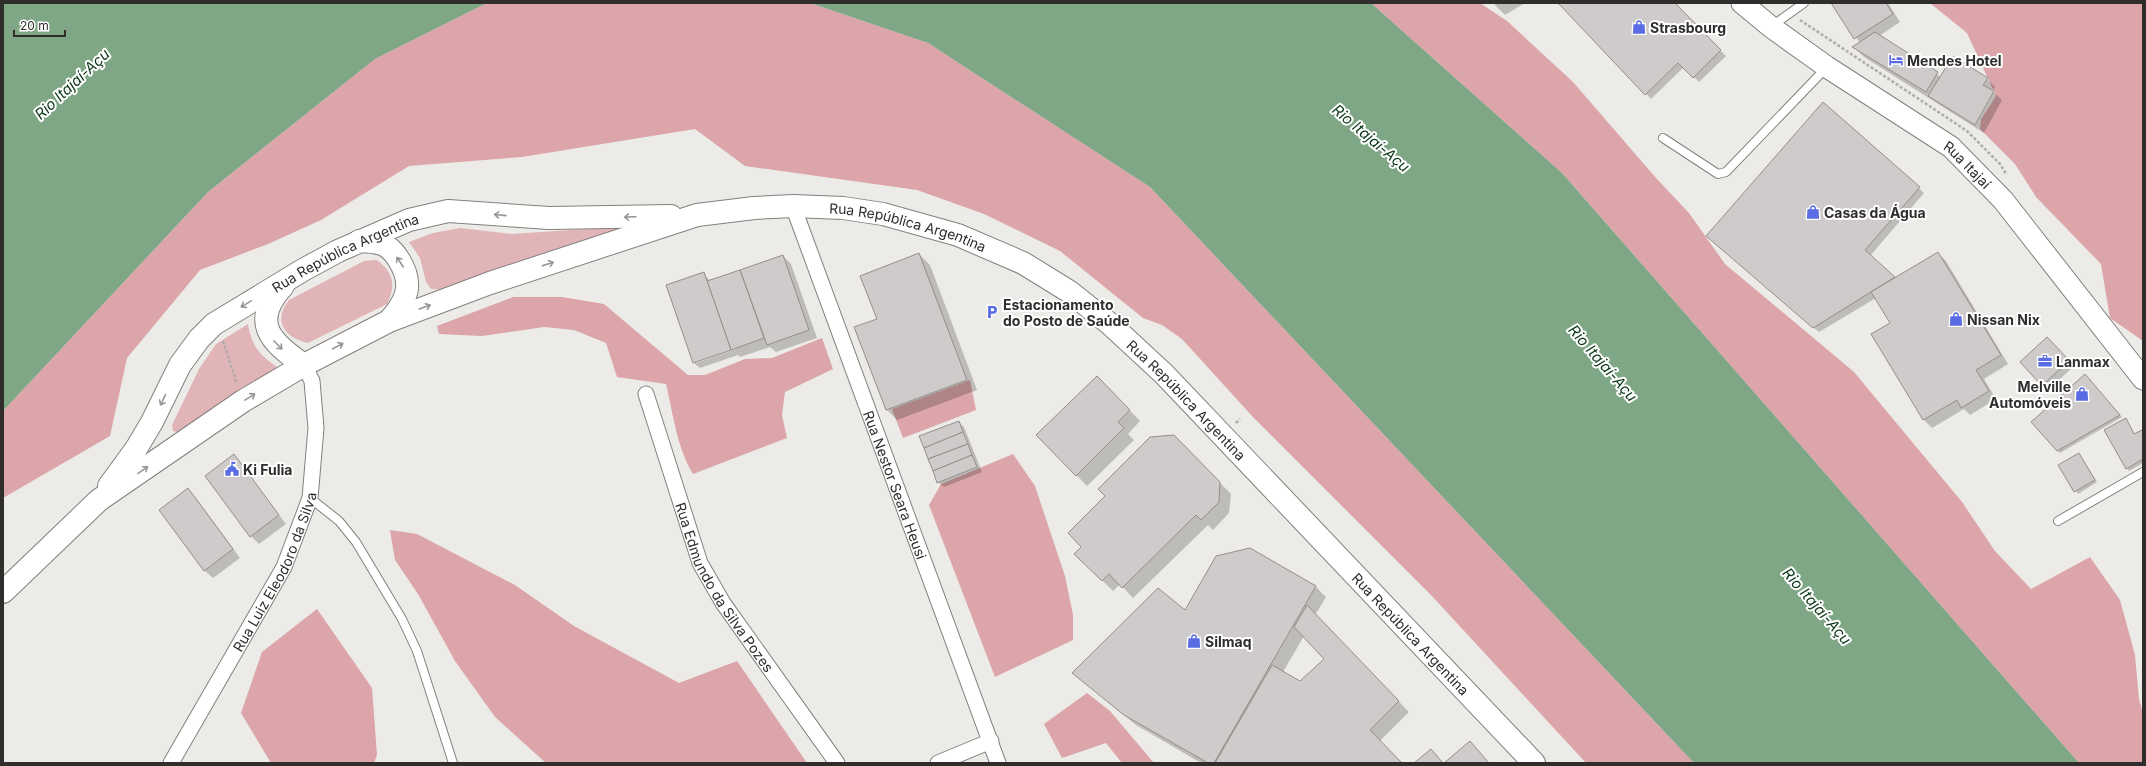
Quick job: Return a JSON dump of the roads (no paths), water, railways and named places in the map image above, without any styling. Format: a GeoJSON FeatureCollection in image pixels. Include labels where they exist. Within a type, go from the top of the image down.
{"type":"FeatureCollection","features":[{"type":"Feature","properties":{"kind":"main road","name":"Rua Itajaí"},"geometry":{"type":"LineString","coordinates":[[1742,3],[1771,27],[1827,67],[1951,147],[2003,200],[2143,379]]}},
{"type":"Feature","properties":{"kind":"main road","name":"Rua República Argentina"},"geometry":{"type":"LineString","coordinates":[[99,500],[136,449],[152,422],[180,364],[199,339],[214,324],[291,277],[359,241],[409,220],[448,211],[564,218],[696,215],[754,208],[793,206],[843,208],[922,223],[958,235],[1023,263],[1070,292],[1110,324],[1164,374],[1534,763]]}},
{"type":"Feature","properties":{"kind":"main road","name":"Rua República Argentina"},"geometry":{"type":"LineString","coordinates":[[3,592],[99,500],[243,401],[304,364],[389,321],[490,283],[696,215]]}},
{"type":"Feature","properties":{"kind":"main road"},"geometry":{"type":"LineString","coordinates":[[359,241],[377,242],[387,246],[404,269],[408,282],[406,294],[400,309],[389,321]]}},
{"type":"Feature","properties":{"kind":"main road"},"geometry":{"type":"LineString","coordinates":[[291,277],[275,294],[265,316],[268,332],[275,343],[304,364]]}},
{"type":"Feature","properties":{"kind":"street","name":"Rua Nestor Seara Heusi"},"geometry":{"type":"LineString","coordinates":[[793,206],[998,763]]}},
{"type":"Feature","properties":{"kind":"street","name":"Rua Luiz Eleodoro da Silva"},"geometry":{"type":"LineString","coordinates":[[171,763],[284,567],[310,498],[316,428],[312,381],[304,364]]}},
{"type":"Feature","properties":{"kind":"street","name":"Rua Edmundo da Silva Pozes"},"geometry":{"type":"LineString","coordinates":[[646,394],[700,563],[722,603],[837,763]]}},
{"type":"Feature","properties":{"kind":"street"},"geometry":{"type":"LineString","coordinates":[[938,763],[991,741]]}},
{"type":"Feature","properties":{"kind":"lane"},"geometry":{"type":"LineString","coordinates":[[1771,27],[1804,3]]}},
{"type":"Feature","properties":{"kind":"lane"},"geometry":{"type":"LineString","coordinates":[[1663,138],[1718,174],[1726,172],[1827,67]]}},
{"type":"Feature","properties":{"kind":"lane"},"geometry":{"type":"LineString","coordinates":[[2058,521],[2143,472]]}},
{"type":"Feature","properties":{"kind":"lane"},"geometry":{"type":"LineString","coordinates":[[310,498],[339,521],[356,542],[402,619],[417,652],[453,763]]}},
{"type":"Feature","properties":{"kind":"water","name":"Rio Itajaí-Açu"},"geometry":{"type":"Polygon","coordinates":[[[3,3],[487,3],[375,59],[208,192],[3,411],[3,3]]]}},
{"type":"Feature","properties":{"kind":"water","name":"Rio Itajaí-Açu"},"geometry":{"type":"Polygon","coordinates":[[[810,3],[1371,3],[1562,173],[2079,763],[1694,763],[1150,187],[928,43],[810,3]]]}},
{"type":"Feature","properties":{"kind":"place","name":"Strasbourg"},"geometry":{"type":"Point","coordinates":[1639,27]}},
{"type":"Feature","properties":{"kind":"place","name":"Mendes Hotel"},"geometry":{"type":"Point","coordinates":[1896,60]}},
{"type":"Feature","properties":{"kind":"place","name":"Casas da Água"},"geometry":{"type":"Point","coordinates":[1813,212]}},
{"type":"Feature","properties":{"kind":"place","name":"Estacionamento do Posto de Saúde"},"geometry":{"type":"Point","coordinates":[992,312]}},
{"type":"Feature","properties":{"kind":"place","name":"Nissan Nix"},"geometry":{"type":"Point","coordinates":[1956,319]}},
{"type":"Feature","properties":{"kind":"place","name":"Lanmax"},"geometry":{"type":"Point","coordinates":[2045,361]}},
{"type":"Feature","properties":{"kind":"place","name":"Melville Automóveis"},"geometry":{"type":"Point","coordinates":[2082,394]}},
{"type":"Feature","properties":{"kind":"place","name":"Ki Fulia"},"geometry":{"type":"Point","coordinates":[232,469]}},
{"type":"Feature","properties":{"kind":"place","name":"Silmaq"},"geometry":{"type":"Point","coordinates":[1194,641]}}]}
